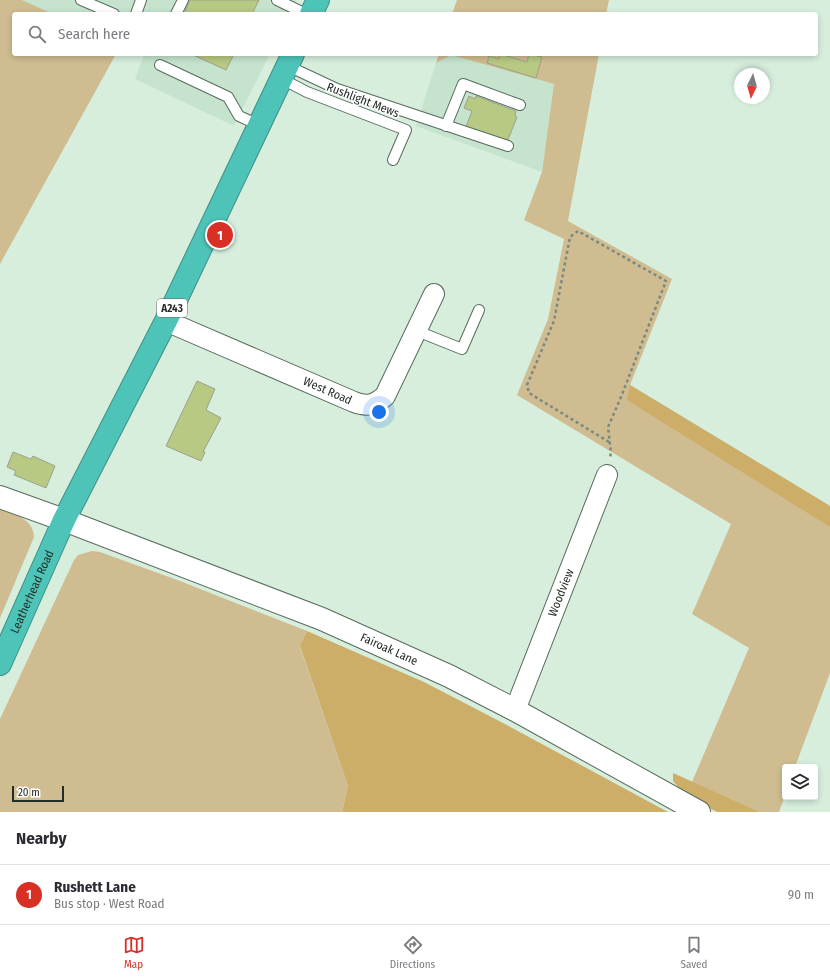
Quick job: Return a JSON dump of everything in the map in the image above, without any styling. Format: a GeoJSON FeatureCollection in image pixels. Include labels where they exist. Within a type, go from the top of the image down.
{"type":"FeatureCollection","features":[{"type":"Feature","properties":{"kind":"highway"},"geometry":{"type":"LineString","coordinates":[[312,12],[318,0]]}},
{"type":"Feature","properties":{"kind":"highway","name":"A243"},"geometry":{"type":"LineString","coordinates":[[64,520],[166,321],[287,66]]}},
{"type":"Feature","properties":{"kind":"highway","name":"Leatherhead Road"},"geometry":{"type":"LineString","coordinates":[[0,664],[64,520]]}},
{"type":"Feature","properties":{"kind":"main road","name":"Fairoak Lane"},"geometry":{"type":"LineString","coordinates":[[0,497],[322,619],[449,676],[515,710],[699,812]]}},
{"type":"Feature","properties":{"kind":"street","name":"West Road"},"geometry":{"type":"LineString","coordinates":[[166,321],[362,405],[370,405],[378,402],[385,396],[434,294]]}},
{"type":"Feature","properties":{"kind":"street","name":"Woodview"},"geometry":{"type":"LineString","coordinates":[[515,710],[607,475]]}},
{"type":"Feature","properties":{"kind":"lane"},"geometry":{"type":"LineString","coordinates":[[81,0],[109,12]]}},
{"type":"Feature","properties":{"kind":"lane"},"geometry":{"type":"LineString","coordinates":[[137,12],[141,0]]}},
{"type":"Feature","properties":{"kind":"lane"},"geometry":{"type":"LineString","coordinates":[[177,12],[183,0]]}},
{"type":"Feature","properties":{"kind":"lane"},"geometry":{"type":"LineString","coordinates":[[277,0],[302,12]]}},
{"type":"Feature","properties":{"kind":"lane"},"geometry":{"type":"LineString","coordinates":[[160,65],[228,97],[238,116],[259,125]]}},
{"type":"Feature","properties":{"kind":"lane"},"geometry":{"type":"LineString","coordinates":[[287,66],[337,89],[508,146]]}},
{"type":"Feature","properties":{"kind":"lane","name":"Rushlight Mews"},"geometry":{"type":"LineString","coordinates":[[287,66],[307,92],[406,130],[393,160]]}},
{"type":"Feature","properties":{"kind":"lane"},"geometry":{"type":"LineString","coordinates":[[446,126],[463,84],[520,105]]}},
{"type":"Feature","properties":{"kind":"lane"},"geometry":{"type":"LineString","coordinates":[[417,331],[462,349],[479,310]]}},
{"type":"Feature","properties":{"kind":"path"},"geometry":{"type":"LineString","coordinates":[[607,475],[611,452],[608,427],[666,281],[578,231],[570,237],[554,321],[527,385],[529,393],[609,442]]}},
{"type":"Feature","properties":{"kind":"shaded area"},"geometry":{"type":"Polygon","coordinates":[[[0,0],[22,0],[49,12],[12,12],[12,56],[115,56],[0,264],[0,0]]]}},
{"type":"Feature","properties":{"kind":"shaded area"},"geometry":{"type":"Polygon","coordinates":[[[22,0],[297,0],[291,12],[49,12],[22,0]]]}},
{"type":"Feature","properties":{"kind":"shaded area"},"geometry":{"type":"Polygon","coordinates":[[[457,0],[609,0],[606,12],[453,12],[457,0]]]}},
{"type":"Feature","properties":{"kind":"shaded area"},"geometry":{"type":"Polygon","coordinates":[[[144,56],[269,56],[234,126],[135,79],[144,56]]]}},
{"type":"Feature","properties":{"kind":"shaded area"},"geometry":{"type":"Polygon","coordinates":[[[438,56],[449,56],[436,63],[438,56]]]}},
{"type":"Feature","properties":{"kind":"shaded area"},"geometry":{"type":"Polygon","coordinates":[[[449,56],[455,56],[554,84],[542,172],[416,126],[436,63],[449,56]]]}},
{"type":"Feature","properties":{"kind":"shaded area"},"geometry":{"type":"Polygon","coordinates":[[[455,56],[599,56],[568,221],[672,279],[630,385],[830,506],[830,673],[796,764],[782,764],[782,800],[784,800],[779,812],[760,812],[692,782],[749,648],[692,614],[731,524],[517,395],[548,319],[564,239],[524,220],[542,172],[554,84],[455,56]]]}},
{"type":"Feature","properties":{"kind":"shaded area"},"geometry":{"type":"Polygon","coordinates":[[[630,385],[830,506],[830,527],[627,400],[630,385]]]}},
{"type":"Feature","properties":{"kind":"shaded area"},"geometry":{"type":"Polygon","coordinates":[[[0,509],[17,515],[27,521],[33,531],[34,537],[0,618],[0,509]]]}},
{"type":"Feature","properties":{"kind":"shaded area"},"geometry":{"type":"Polygon","coordinates":[[[92,551],[100,552],[180,581],[307,631],[300,647],[348,786],[342,812],[0,812],[0,719],[74,560],[78,555],[92,551]]]}},
{"type":"Feature","properties":{"kind":"shaded area"},"geometry":{"type":"Polygon","coordinates":[[[307,631],[424,682],[668,812],[342,812],[348,786],[300,646],[307,631]]]}},
{"type":"Feature","properties":{"kind":"shaded area"},"geometry":{"type":"Polygon","coordinates":[[[673,773],[760,812],[717,812],[684,794],[673,781],[673,773]]]}},
{"type":"Feature","properties":{"kind":"building"},"geometry":{"type":"Polygon","coordinates":[[[190,0],[259,0],[253,12],[185,12],[190,0]]]}},
{"type":"Feature","properties":{"kind":"building"},"geometry":{"type":"Polygon","coordinates":[[[195,56],[233,56],[226,70],[195,56]]]}},
{"type":"Feature","properties":{"kind":"building"},"geometry":{"type":"Polygon","coordinates":[[[489,56],[499,59],[500,56],[507,56],[527,62],[528,56],[542,57],[536,78],[487,63],[489,56]]]}},
{"type":"Feature","properties":{"kind":"building"},"geometry":{"type":"Polygon","coordinates":[[[469,96],[475,99],[476,96],[516,111],[515,116],[517,117],[507,142],[466,127],[472,111],[464,108],[469,96]]]}},
{"type":"Feature","properties":{"kind":"building"},"geometry":{"type":"Polygon","coordinates":[[[197,381],[215,389],[206,410],[221,418],[203,452],[205,452],[201,461],[166,446],[197,381]]]}},
{"type":"Feature","properties":{"kind":"building"},"geometry":{"type":"Polygon","coordinates":[[[13,452],[31,459],[33,456],[55,466],[46,488],[14,475],[16,471],[7,467],[13,452]]]}},
{"type":"Feature","properties":{"kind":"place","name":"Rushett Lane"},"geometry":{"type":"Point","coordinates":[220,235]}}]}
